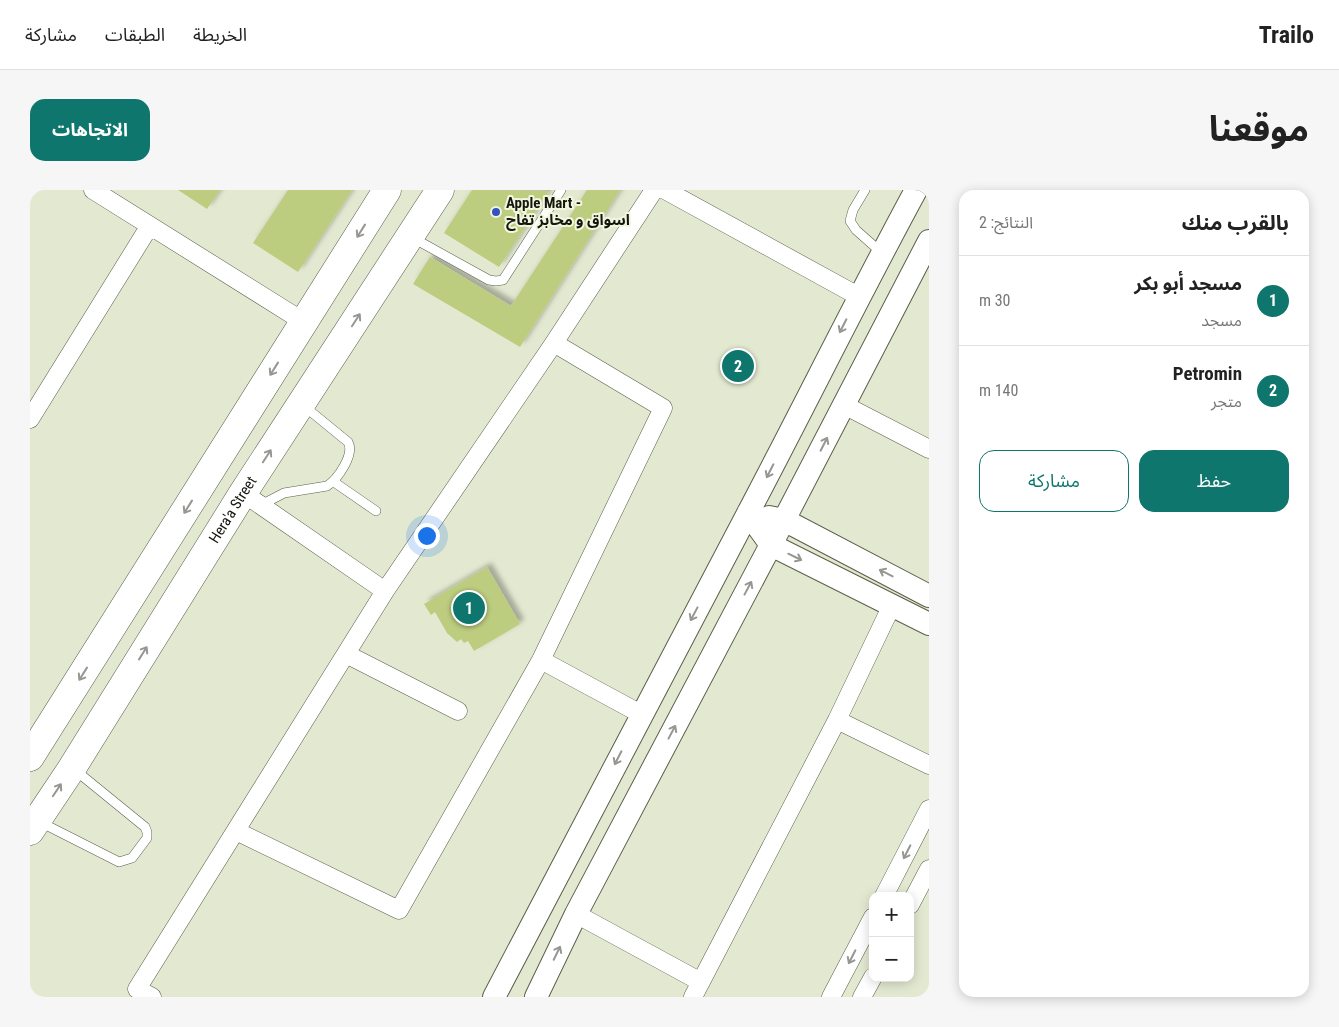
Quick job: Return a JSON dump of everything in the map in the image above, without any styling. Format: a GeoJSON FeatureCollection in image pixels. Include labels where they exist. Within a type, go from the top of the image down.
{"type":"FeatureCollection","features":[{"type":"Feature","properties":{"kind":"main road"},"geometry":{"type":"LineString","coordinates":[[30,758],[386,190]]}},
{"type":"Feature","properties":{"kind":"main road","name":"Hera'a Street"},"geometry":{"type":"LineString","coordinates":[[34,826],[252,499],[302,404],[440,190]]}},
{"type":"Feature","properties":{"kind":"street"},"geometry":{"type":"LineString","coordinates":[[92,190],[304,322]]}},
{"type":"Feature","properties":{"kind":"street"},"geometry":{"type":"LineString","coordinates":[[152,997],[138,989],[346,654],[386,591],[554,343],[654,190]]}},
{"type":"Feature","properties":{"kind":"street"},"geometry":{"type":"LineString","coordinates":[[665,190],[858,296]]}},
{"type":"Feature","properties":{"kind":"street"},"geometry":{"type":"LineString","coordinates":[[494,997],[748,513],[858,296],[916,190]]}},
{"type":"Feature","properties":{"kind":"street"},"geometry":{"type":"LineString","coordinates":[[30,419],[149,227]]}},
{"type":"Feature","properties":{"kind":"street"},"geometry":{"type":"LineString","coordinates":[[536,997],[576,914],[929,241]]}},
{"type":"Feature","properties":{"kind":"street"},"geometry":{"type":"LineString","coordinates":[[236,831],[399,910],[541,660],[663,408],[554,343]]}},
{"type":"Feature","properties":{"kind":"street"},"geometry":{"type":"LineString","coordinates":[[844,405],[929,449]]}},
{"type":"Feature","properties":{"kind":"street"},"geometry":{"type":"LineString","coordinates":[[252,499],[386,591]]}},
{"type":"Feature","properties":{"kind":"street"},"geometry":{"type":"LineString","coordinates":[[748,513],[784,520],[929,596]]}},
{"type":"Feature","properties":{"kind":"street"},"geometry":{"type":"LineString","coordinates":[[748,513],[771,545],[929,624]]}},
{"type":"Feature","properties":{"kind":"street"},"geometry":{"type":"LineString","coordinates":[[576,914],[697,989],[837,720],[892,605]]}},
{"type":"Feature","properties":{"kind":"street"},"geometry":{"type":"LineString","coordinates":[[346,654],[458,712]]}},
{"type":"Feature","properties":{"kind":"street"},"geometry":{"type":"LineString","coordinates":[[541,660],[641,714]]}},
{"type":"Feature","properties":{"kind":"street"},"geometry":{"type":"LineString","coordinates":[[837,720],[929,765]]}},
{"type":"Feature","properties":{"kind":"street"},"geometry":{"type":"LineString","coordinates":[[886,892],[929,809]]}},
{"type":"Feature","properties":{"kind":"street"},"geometry":{"type":"LineString","coordinates":[[914,897],[929,869]]}},
{"type":"Feature","properties":{"kind":"street"},"geometry":{"type":"LineString","coordinates":[[831,997],[869,925]]}},
{"type":"Feature","properties":{"kind":"street"},"geometry":{"type":"LineString","coordinates":[[862,997],[870,982]]}},
{"type":"Feature","properties":{"kind":"lane"},"geometry":{"type":"LineString","coordinates":[[411,236],[489,280],[496,282],[503,280],[561,190]]}},
{"type":"Feature","properties":{"kind":"lane"},"geometry":{"type":"LineString","coordinates":[[865,190],[853,210],[850,221],[856,230],[882,253]]}},
{"type":"Feature","properties":{"kind":"lane"},"geometry":{"type":"LineString","coordinates":[[252,499],[328,486],[334,482],[350,455],[351,447],[348,442],[302,404]]}},
{"type":"Feature","properties":{"kind":"lane"},"geometry":{"type":"LineString","coordinates":[[334,482],[376,511]]}},
{"type":"Feature","properties":{"kind":"lane"},"geometry":{"type":"LineString","coordinates":[[34,826],[119,862],[132,858],[147,838],[147,832],[144,827],[72,768]]}},
{"type":"Feature","properties":{"kind":"building"},"geometry":{"type":"Polygon","coordinates":[[[178,190],[220,190],[207,209],[178,190]]]}},
{"type":"Feature","properties":{"kind":"building"},"geometry":{"type":"Polygon","coordinates":[[[288,190],[352,190],[298,272],[253,243],[288,190]]]}},
{"type":"Feature","properties":{"kind":"building","name":"Apple Mart - اسواق و مخابز تفاح"},"geometry":{"type":"Polygon","coordinates":[[[472,190],[549,191],[499,267],[444,233],[472,190]]]}},
{"type":"Feature","properties":{"kind":"building"},"geometry":{"type":"Polygon","coordinates":[[[587,190],[620,190],[520,347],[413,284],[430,257],[511,306],[587,190]]]}},
{"type":"Feature","properties":{"kind":"building"},"geometry":{"type":"Polygon","coordinates":[[[487,567],[520,624],[474,651],[468,641],[464,643],[461,639],[457,642],[447,633],[435,612],[431,615],[424,604],[487,567]]]}},
{"type":"Feature","properties":{"kind":"place","name":"Apple Mart - اسواق و مخابز تفاح"},"geometry":{"type":"Point","coordinates":[496,212]}},
{"type":"Feature","properties":{"kind":"place","name":"Petromin"},"geometry":{"type":"Point","coordinates":[738,366]}},
{"type":"Feature","properties":{"kind":"place","name":"مسجد أبو بكر"},"geometry":{"type":"Point","coordinates":[469,608]}}]}
